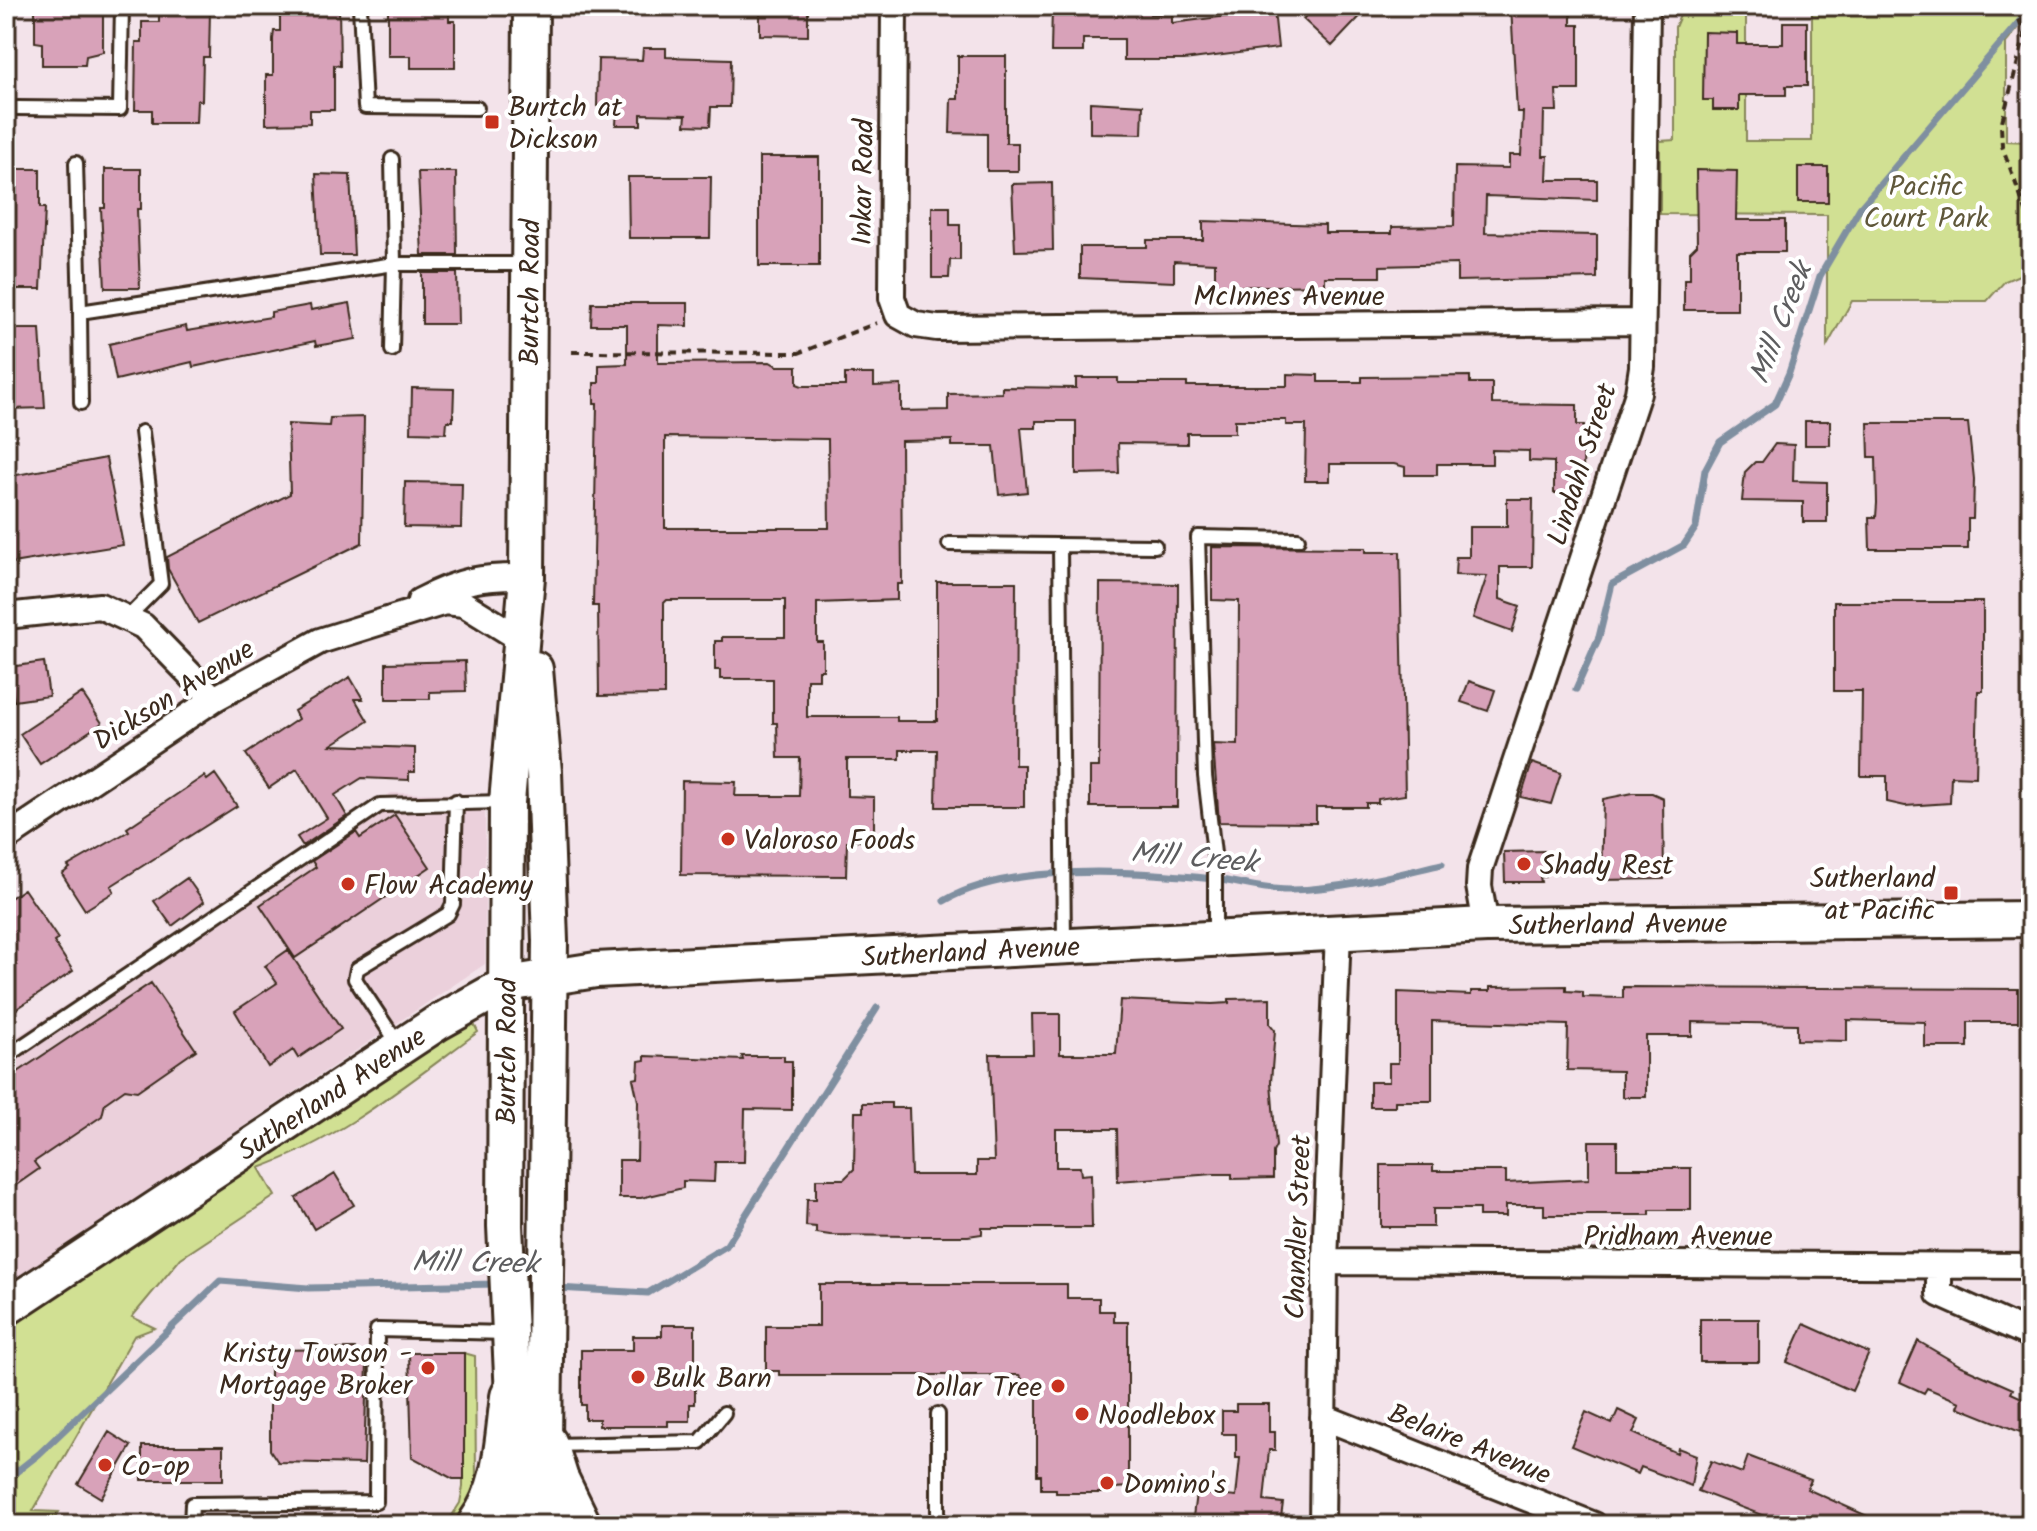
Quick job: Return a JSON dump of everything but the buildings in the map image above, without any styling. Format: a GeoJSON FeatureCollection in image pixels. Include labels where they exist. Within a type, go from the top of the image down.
{"type":"FeatureCollection","features":[{"type":"Feature","properties":{"kind":"highway"},"geometry":{"type":"LineString","coordinates":[[480,1525],[492,1507],[502,1480],[513,1397]]}},
{"type":"Feature","properties":{"kind":"highway"},"geometry":{"type":"LineString","coordinates":[[545,1445],[556,1480],[578,1525]]}},
{"type":"Feature","properties":{"kind":"main road","name":"Burtch Road"},"geometry":{"type":"LineString","coordinates":[[519,1525],[505,1226],[507,802],[527,577],[531,6]]}},
{"type":"Feature","properties":{"kind":"main road","name":"Burtch Road"},"geometry":{"type":"LineString","coordinates":[[527,577],[544,772],[549,976],[543,1525]]}},
{"type":"Feature","properties":{"kind":"main road","name":"Sutherland Avenue"},"geometry":{"type":"LineString","coordinates":[[6,1308],[400,1046],[507,984],[549,976],[632,968],[1486,925],[2031,919]]}},
{"type":"Feature","properties":{"kind":"street","name":"Inkar Road"},"geometry":{"type":"LineString","coordinates":[[894,6],[891,274],[892,298],[898,315]]}},
{"type":"Feature","properties":{"kind":"street","name":"Lindahl Street"},"geometry":{"type":"LineString","coordinates":[[1486,925],[1479,886],[1480,869],[1638,393],[1642,367],[1647,6]]}},
{"type":"Feature","properties":{"kind":"street","name":"McInnes Avenue"},"geometry":{"type":"LineString","coordinates":[[898,315],[916,325],[937,328],[1641,322]]}},
{"type":"Feature","properties":{"kind":"street","name":"Dickson Avenue"},"geometry":{"type":"LineString","coordinates":[[383,620],[456,582],[483,576],[527,577]]}},
{"type":"Feature","properties":{"kind":"street","name":"Dickson Avenue"},"geometry":{"type":"LineString","coordinates":[[6,838],[214,699],[320,641],[445,602],[464,604],[522,640]]}},
{"type":"Feature","properties":{"kind":"street"},"geometry":{"type":"LineString","coordinates":[[6,616],[100,606],[143,626],[214,699]]}},
{"type":"Feature","properties":{"kind":"street","name":"Chandler Street"},"geometry":{"type":"LineString","coordinates":[[1322,1525],[1325,1262],[1338,932]]}},
{"type":"Feature","properties":{"kind":"street","name":"Pridham Avenue"},"geometry":{"type":"LineString","coordinates":[[1325,1262],[2031,1266]]}},
{"type":"Feature","properties":{"kind":"street"},"geometry":{"type":"LineString","coordinates":[[1939,1267],[1939,1294],[2031,1335]]}},
{"type":"Feature","properties":{"kind":"street","name":"Belaire Avenue"},"geometry":{"type":"LineString","coordinates":[[1323,1417],[1594,1525]]}},
{"type":"Feature","properties":{"kind":"lane"},"geometry":{"type":"LineString","coordinates":[[17,108],[120,109],[122,6]]}},
{"type":"Feature","properties":{"kind":"lane"},"geometry":{"type":"LineString","coordinates":[[360,6],[365,107],[477,108]]}},
{"type":"Feature","properties":{"kind":"lane"},"geometry":{"type":"LineString","coordinates":[[392,159],[392,350]]}},
{"type":"Feature","properties":{"kind":"lane"},"geometry":{"type":"LineString","coordinates":[[76,163],[81,403]]}},
{"type":"Feature","properties":{"kind":"lane"},"geometry":{"type":"LineString","coordinates":[[80,312],[394,264],[530,264]]}},
{"type":"Feature","properties":{"kind":"lane"},"geometry":{"type":"LineString","coordinates":[[127,618],[161,584],[142,432]]}},
{"type":"Feature","properties":{"kind":"lane"},"geometry":{"type":"LineString","coordinates":[[1215,939],[1215,862],[1205,776],[1198,537],[1298,539]]}},
{"type":"Feature","properties":{"kind":"lane"},"geometry":{"type":"LineString","coordinates":[[949,544],[1155,546]]}},
{"type":"Feature","properties":{"kind":"lane"},"geometry":{"type":"LineString","coordinates":[[1060,546],[1061,890],[1064,947]]}},
{"type":"Feature","properties":{"kind":"lane"},"geometry":{"type":"LineString","coordinates":[[400,1046],[355,979],[357,969],[448,914],[453,904],[456,801]]}},
{"type":"Feature","properties":{"kind":"lane"},"geometry":{"type":"LineString","coordinates":[[6,1057],[380,805],[507,802]]}},
{"type":"Feature","properties":{"kind":"lane"},"geometry":{"type":"LineString","coordinates":[[191,1525],[192,1504],[376,1502],[377,1330],[509,1333]]}},
{"type":"Feature","properties":{"kind":"lane"},"geometry":{"type":"LineString","coordinates":[[545,1445],[700,1442],[724,1413]]}},
{"type":"Feature","properties":{"kind":"lane"},"geometry":{"type":"LineString","coordinates":[[938,1414],[938,1525]]}},
{"type":"Feature","properties":{"kind":"path"},"geometry":{"type":"LineString","coordinates":[[2014,6],[2025,35],[2001,125],[2010,175],[2031,225]]}},
{"type":"Feature","properties":{"kind":"path"},"geometry":{"type":"LineString","coordinates":[[572,352],[799,353],[898,315]]}},
{"type":"Feature","properties":{"kind":"shaded area"},"geometry":{"type":"Polygon","coordinates":[[[391,793],[485,794],[485,964],[6,1286],[6,1044],[391,793]]]}},
{"type":"Feature","properties":{"kind":"green space","name":"Pacific Court Park"},"geometry":{"type":"Polygon","coordinates":[[[1684,6],[1746,6],[1746,141],[1812,141],[1812,6],[1985,6],[1992,13],[1999,6],[2031,6],[2031,13],[2006,43],[2006,141],[2031,142],[2031,270],[2005,281],[1987,301],[1852,301],[1827,346],[1827,215],[1660,214],[1660,141],[1675,140],[1675,27],[1684,6]]]}},
{"type":"Feature","properties":{"kind":"green space"},"geometry":{"type":"Polygon","coordinates":[[[472,1020],[478,1032],[400,1090],[318,1142],[259,1168],[275,1196],[181,1258],[132,1317],[155,1328],[134,1336],[33,1511],[59,1512],[51,1525],[6,1525],[6,1317],[472,1020]]]}},
{"type":"Feature","properties":{"kind":"green space"},"geometry":{"type":"Polygon","coordinates":[[[464,1353],[475,1356],[476,1482],[471,1503],[460,1525],[446,1525],[460,1503],[463,1487],[464,1353]]]}},
{"type":"Feature","properties":{"kind":"waterway","name":"Mill Creek"},"geometry":{"type":"LineString","coordinates":[[1576,689],[1599,637],[1612,584],[1684,545],[1696,527],[1705,470],[1720,442],[1775,404],[1789,373],[1820,276],[1860,208],[2031,8]]}},
{"type":"Feature","properties":{"kind":"waterway","name":"Mill Creek"},"geometry":{"type":"LineString","coordinates":[[944,901],[1003,880],[1075,872],[1214,879],[1292,890],[1349,884],[1442,864]]}},
{"type":"Feature","properties":{"kind":"waterway","name":"Mill Creek"},"geometry":{"type":"LineString","coordinates":[[557,1288],[648,1293],[726,1246],[877,1008]]}},
{"type":"Feature","properties":{"kind":"waterway","name":"Mill Creek"},"geometry":{"type":"LineString","coordinates":[[6,1480],[39,1454],[220,1281],[308,1288],[497,1284]]}},
{"type":"Feature","properties":{"kind":"place","name":"Burtch at Dickson"},"geometry":{"type":"Point","coordinates":[492,122]}},
{"type":"Feature","properties":{"kind":"place","name":"Valoroso Foods"},"geometry":{"type":"Point","coordinates":[728,839]}},
{"type":"Feature","properties":{"kind":"place","name":"Shady Rest"},"geometry":{"type":"Point","coordinates":[1524,864]}},
{"type":"Feature","properties":{"kind":"place","name":"Flow Academy"},"geometry":{"type":"Point","coordinates":[348,884]}},
{"type":"Feature","properties":{"kind":"place","name":"Sutherland at Pacific"},"geometry":{"type":"Point","coordinates":[1951,893]}},
{"type":"Feature","properties":{"kind":"place","name":"Kristy Towson - Mortgage Broker"},"geometry":{"type":"Point","coordinates":[428,1368]}},
{"type":"Feature","properties":{"kind":"place","name":"Bulk Barn"},"geometry":{"type":"Point","coordinates":[638,1377]}},
{"type":"Feature","properties":{"kind":"place","name":"Dollar Tree"},"geometry":{"type":"Point","coordinates":[1058,1386]}},
{"type":"Feature","properties":{"kind":"place","name":"Noodlebox"},"geometry":{"type":"Point","coordinates":[1082,1414]}},
{"type":"Feature","properties":{"kind":"place","name":"Co-op"},"geometry":{"type":"Point","coordinates":[105,1465]}},
{"type":"Feature","properties":{"kind":"place","name":"Domino's"},"geometry":{"type":"Point","coordinates":[1107,1483]}}]}
